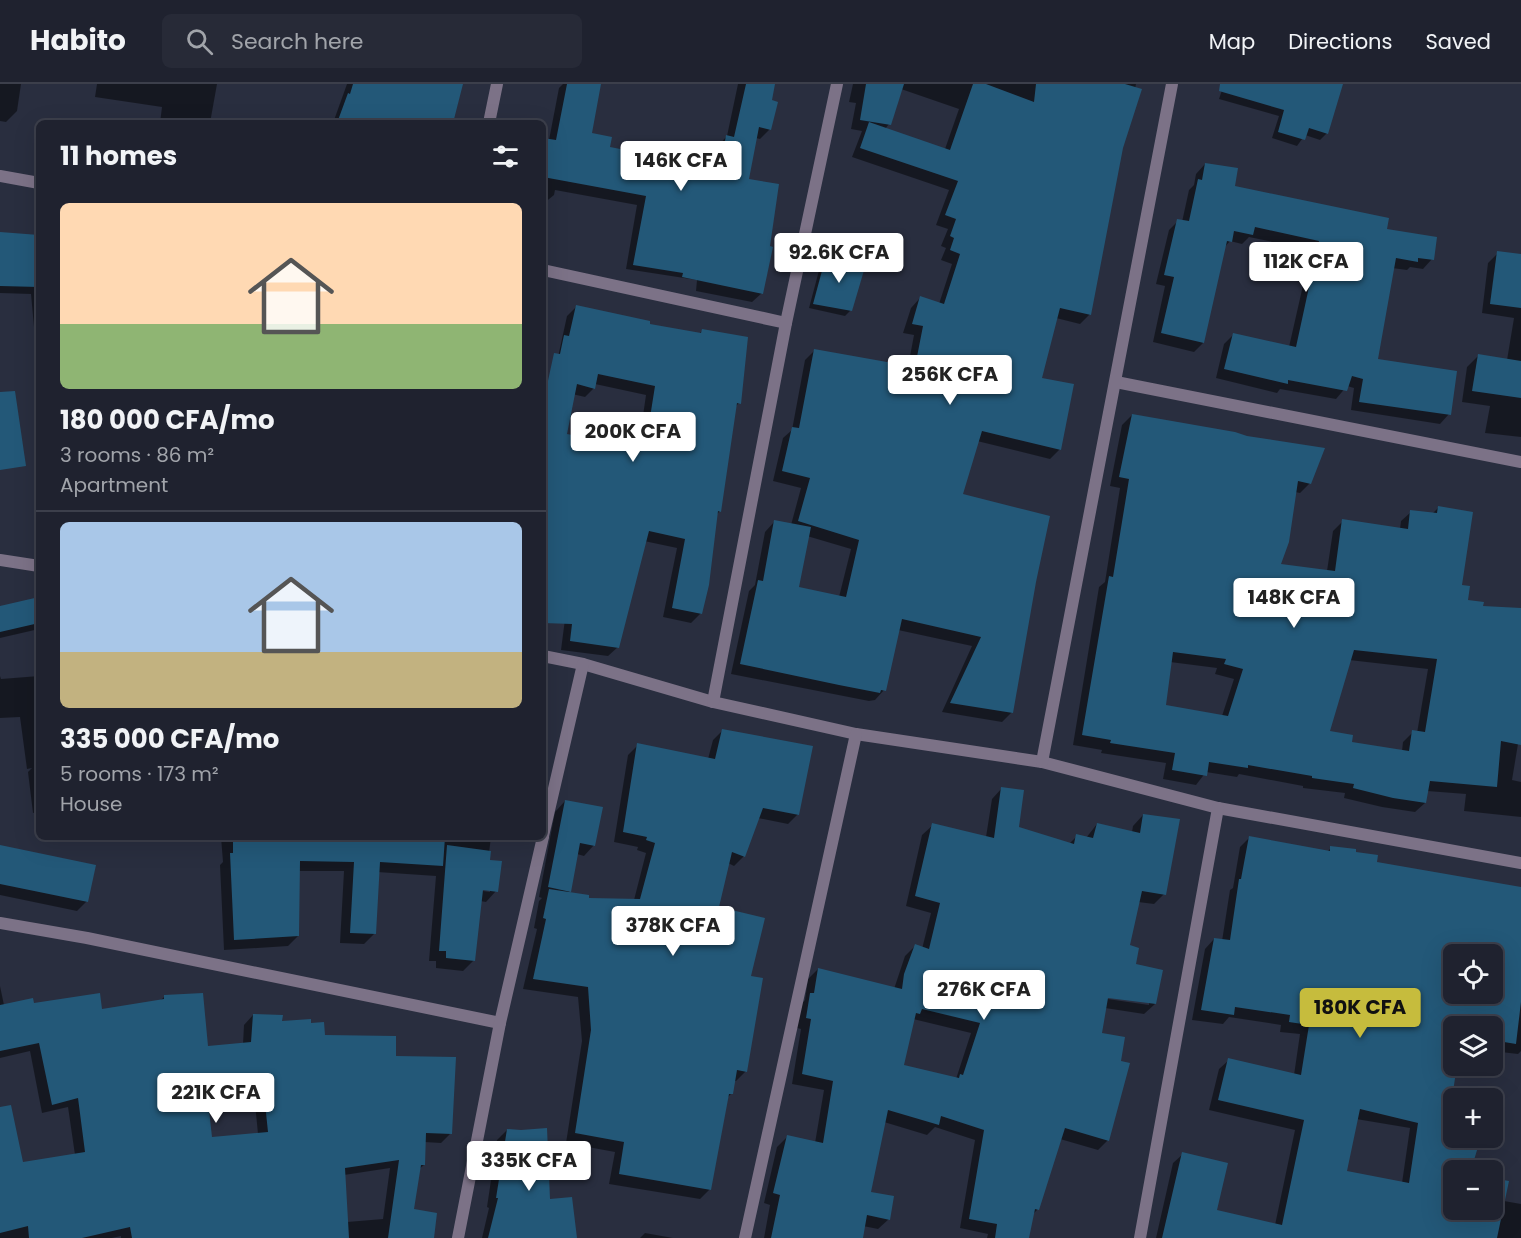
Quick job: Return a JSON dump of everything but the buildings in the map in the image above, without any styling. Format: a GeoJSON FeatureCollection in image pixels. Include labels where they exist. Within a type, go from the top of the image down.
{"type":"FeatureCollection","features":[{"type":"Feature","properties":{"kind":"street"},"geometry":{"type":"LineString","coordinates":[[490,120],[497,84]]}},
{"type":"Feature","properties":{"kind":"street"},"geometry":{"type":"LineString","coordinates":[[713,702],[786,323],[837,84]]}},
{"type":"Feature","properties":{"kind":"street"},"geometry":{"type":"LineString","coordinates":[[1042,762],[1173,84]]}},
{"type":"Feature","properties":{"kind":"street"},"geometry":{"type":"LineString","coordinates":[[0,176],[36,182]]}},
{"type":"Feature","properties":{"kind":"street"},"geometry":{"type":"LineString","coordinates":[[546,271],[786,323]]}},
{"type":"Feature","properties":{"kind":"street"},"geometry":{"type":"LineString","coordinates":[[1116,382],[1521,462]]}},
{"type":"Feature","properties":{"kind":"street"},"geometry":{"type":"LineString","coordinates":[[0,560],[36,566]]}},
{"type":"Feature","properties":{"kind":"street"},"geometry":{"type":"LineString","coordinates":[[546,657],[583,664],[713,702],[856,734],[1042,762],[1218,808],[1521,863]]}},
{"type":"Feature","properties":{"kind":"street"},"geometry":{"type":"LineString","coordinates":[[546,824],[583,664]]}},
{"type":"Feature","properties":{"kind":"street"},"geometry":{"type":"LineString","coordinates":[[745,1238],[856,734]]}},
{"type":"Feature","properties":{"kind":"street"},"geometry":{"type":"LineString","coordinates":[[1140,1238],[1218,808]]}},
{"type":"Feature","properties":{"kind":"street"},"geometry":{"type":"LineString","coordinates":[[458,1238],[500,1023],[542,840]]}},
{"type":"Feature","properties":{"kind":"street"},"geometry":{"type":"LineString","coordinates":[[0,923],[87,938],[500,1023]]}}]}
